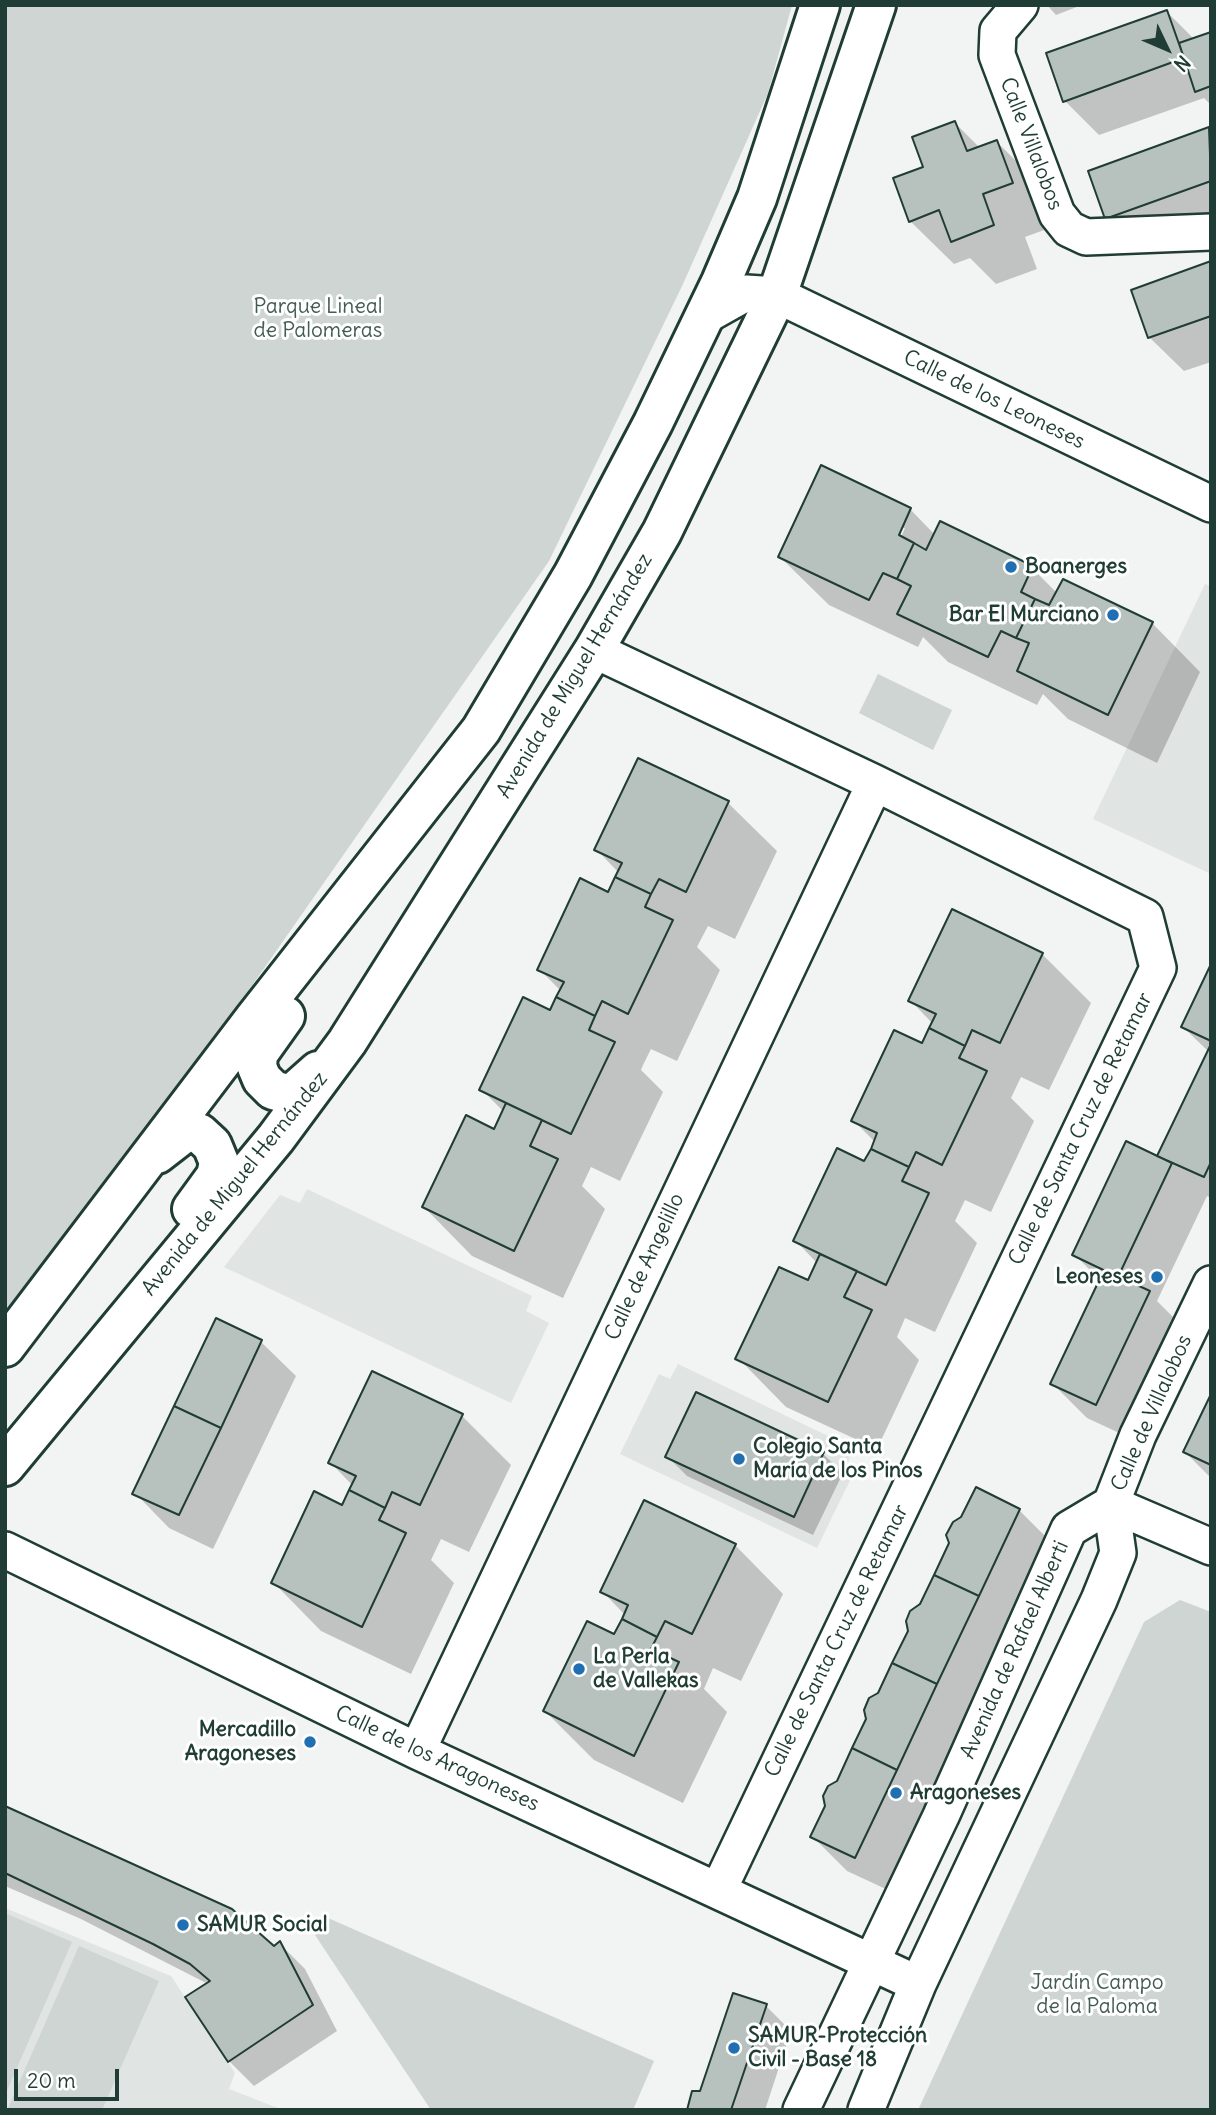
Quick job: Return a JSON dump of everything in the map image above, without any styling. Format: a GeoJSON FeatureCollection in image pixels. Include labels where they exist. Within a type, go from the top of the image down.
{"type":"FeatureCollection","features":[{"type":"Feature","properties":{"kind":"street","name":"Avenida de Miguel Hernández"},"geometry":{"type":"LineString","coordinates":[[5,1347],[481,730],[573,575],[705,316],[757,198],[820,5]]}},
{"type":"Feature","properties":{"kind":"street","name":"Avenida de Miguel Hernández"},"geometry":{"type":"LineString","coordinates":[[5,1466],[276,1138],[347,1042],[594,650],[662,532],[777,295],[876,5]]}},
{"type":"Feature","properties":{"kind":"street","name":"Calle Villalobos"},"geometry":{"type":"LineString","coordinates":[[1020,5],[998,31],[997,55],[1057,215],[1069,229],[1086,237],[1211,232]]}},
{"type":"Feature","properties":{"kind":"street"},"geometry":{"type":"LineString","coordinates":[[705,316],[746,293],[777,295]]}},
{"type":"Feature","properties":{"kind":"street","name":"Calle de los Leoneses"},"geometry":{"type":"LineString","coordinates":[[777,295],[1211,504]]}},
{"type":"Feature","properties":{"kind":"street","name":"Calle de Santa Cruz de Retamar"},"geometry":{"type":"LineString","coordinates":[[594,650],[875,783],[1144,917],[1158,968],[718,1891]]}},
{"type":"Feature","properties":{"kind":"street","name":"Calle de Angelillo"},"geometry":{"type":"LineString","coordinates":[[417,1751],[875,783]]}},
{"type":"Feature","properties":{"kind":"street","name":"Avenida de Miguel Hernández"},"geometry":{"type":"LineString","coordinates":[[347,1042],[292,1095],[273,1090],[262,1079],[257,1067],[258,1054],[325,959],[360,884]]}},
{"type":"Feature","properties":{"kind":"street","name":"Avenida de Miguel Hernández"},"geometry":{"type":"LineString","coordinates":[[123,1324],[146,1269],[216,1176],[219,1162],[212,1145],[205,1137],[188,1130],[144,1164]]}},
{"type":"Feature","properties":{"kind":"street","name":"Calle de Villalobos"},"geometry":{"type":"LineString","coordinates":[[1111,1504],[1138,1435],[1211,1284]]}},
{"type":"Feature","properties":{"kind":"street"},"geometry":{"type":"LineString","coordinates":[[1111,1504],[1211,1547]]}},
{"type":"Feature","properties":{"kind":"street"},"geometry":{"type":"LineString","coordinates":[[866,2110],[918,1984],[1099,1600],[1118,1553],[1111,1504]]}},
{"type":"Feature","properties":{"kind":"street","name":"Avenida de Rafael Alberti"},"geometry":{"type":"LineString","coordinates":[[801,2110],[941,1816],[1069,1529],[1111,1504]]}},
{"type":"Feature","properties":{"kind":"street","name":"Calle de los Aragoneses"},"geometry":{"type":"LineString","coordinates":[[5,1550],[417,1751],[918,1984]]}},
{"type":"Feature","properties":{"kind":"shaded area"},"geometry":{"type":"Polygon","coordinates":[[[1205,584],[1211,586],[1211,874],[1093,819],[1205,584]]]}},
{"type":"Feature","properties":{"kind":"shaded area"},"geometry":{"type":"Polygon","coordinates":[[[307,1189],[532,1296],[526,1311],[549,1323],[511,1403],[224,1267],[280,1195],[300,1203],[307,1189]]]}},
{"type":"Feature","properties":{"kind":"shaded area","name":"Colegio Santa María de los Pinos"},"geometry":{"type":"Polygon","coordinates":[[[678,1364],[853,1448],[848,1463],[856,1468],[817,1548],[620,1454],[659,1374],[670,1379],[678,1364]]]}},
{"type":"Feature","properties":{"kind":"shaded area"},"geometry":{"type":"Polygon","coordinates":[[[5,1908],[171,1976],[235,2073],[229,2089],[283,2110],[5,2110],[5,1908]]]}},
{"type":"Feature","properties":{"kind":"green space","name":"Parque Lineal de Palomeras"},"geometry":{"type":"Polygon","coordinates":[[[5,5],[792,5],[768,93],[683,284],[549,561],[188,1077],[5,1324],[5,5]]]}},
{"type":"Feature","properties":{"kind":"green space"},"geometry":{"type":"Polygon","coordinates":[[[878,674],[952,710],[933,750],[859,713],[878,674]]]}},
{"type":"Feature","properties":{"kind":"green space","name":"Jardín Campo de la Paloma"},"geometry":{"type":"Polygon","coordinates":[[[1180,1600],[1211,1612],[1211,2110],[918,2110],[1144,1622],[1180,1600]]]}},
{"type":"Feature","properties":{"kind":"green space"},"geometry":{"type":"Polygon","coordinates":[[[5,1913],[72,1942],[5,2095],[5,1913]]]}},
{"type":"Feature","properties":{"kind":"green space"},"geometry":{"type":"Polygon","coordinates":[[[328,1918],[654,2061],[633,2110],[431,2110],[315,1935],[328,1918]]]}},
{"type":"Feature","properties":{"kind":"green space"},"geometry":{"type":"Polygon","coordinates":[[[79,1946],[159,1981],[102,2110],[12,2110],[8,2108],[79,1946]]]}},
{"type":"Feature","properties":{"kind":"building"},"geometry":{"type":"Polygon","coordinates":[[[1167,10],[1184,58],[1063,102],[1046,53],[1167,10]]]}},
{"type":"Feature","properties":{"kind":"building"},"geometry":{"type":"Polygon","coordinates":[[[1211,32],[1211,86],[1195,92],[1179,43],[1211,32]]]}},
{"type":"Feature","properties":{"kind":"building"},"geometry":{"type":"Polygon","coordinates":[[[955,121],[967,151],[997,140],[1013,183],[983,194],[994,225],[951,242],[939,210],[909,222],[893,178],[923,167],[912,137],[955,121]]]}},
{"type":"Feature","properties":{"kind":"building"},"geometry":{"type":"Polygon","coordinates":[[[1209,127],[1211,181],[1105,219],[1088,171],[1209,127]]]}},
{"type":"Feature","properties":{"kind":"building"},"geometry":{"type":"Polygon","coordinates":[[[1211,261],[1211,316],[1148,338],[1131,290],[1211,261]]]}},
{"type":"Feature","properties":{"kind":"building"},"geometry":{"type":"Polygon","coordinates":[[[821,465],[911,508],[899,535],[914,543],[897,579],[883,573],[869,600],[778,557],[821,465]]]}},
{"type":"Feature","properties":{"kind":"building"},"geometry":{"type":"Polygon","coordinates":[[[940,521],[1033,566],[1021,592],[1035,599],[1016,638],[1001,631],[988,657],[897,614],[911,586],[897,579],[914,543],[926,550],[940,521]]]}},
{"type":"Feature","properties":{"kind":"building"},"geometry":{"type":"Polygon","coordinates":[[[1063,579],[1153,622],[1108,715],[1017,671],[1029,643],[1016,638],[1035,599],[1049,605],[1063,579]]]}},
{"type":"Feature","properties":{"kind":"building"},"geometry":{"type":"Polygon","coordinates":[[[638,758],[729,801],[686,892],[659,879],[651,894],[615,877],[622,863],[594,850],[638,758]]]}},
{"type":"Feature","properties":{"kind":"building"},"geometry":{"type":"Polygon","coordinates":[[[615,877],[651,894],[645,907],[673,920],[628,1014],[602,1001],[595,1016],[556,997],[564,982],[537,970],[580,878],[608,892],[615,877]]]}},
{"type":"Feature","properties":{"kind":"building"},"geometry":{"type":"Polygon","coordinates":[[[952,909],[1043,953],[1000,1043],[972,1030],[965,1046],[929,1028],[936,1014],[908,1001],[952,909]]]}},
{"type":"Feature","properties":{"kind":"building"},"geometry":{"type":"Polygon","coordinates":[[[1211,964],[1211,1041],[1181,1027],[1211,964]]]}},
{"type":"Feature","properties":{"kind":"building"},"geometry":{"type":"Polygon","coordinates":[[[523,997],[550,1010],[556,997],[595,1016],[589,1030],[615,1042],[571,1134],[479,1090],[523,997]]]}},
{"type":"Feature","properties":{"kind":"building"},"geometry":{"type":"Polygon","coordinates":[[[929,1028],[965,1046],[959,1058],[987,1071],[942,1165],[916,1152],[909,1167],[871,1149],[877,1133],[851,1121],[894,1030],[922,1043],[929,1028]]]}},
{"type":"Feature","properties":{"kind":"building"},"geometry":{"type":"Polygon","coordinates":[[[1211,1044],[1211,1162],[1204,1177],[1157,1156],[1211,1044]]]}},
{"type":"Feature","properties":{"kind":"building"},"geometry":{"type":"Polygon","coordinates":[[[506,1103],[542,1120],[530,1146],[558,1159],[514,1251],[422,1207],[466,1115],[494,1129],[506,1103]]]}},
{"type":"Feature","properties":{"kind":"building"},"geometry":{"type":"Polygon","coordinates":[[[1126,1141],[1172,1163],[1118,1277],[1072,1255],[1126,1141]]]}},
{"type":"Feature","properties":{"kind":"building"},"geometry":{"type":"Polygon","coordinates":[[[837,1148],[864,1161],[871,1149],[909,1167],[902,1181],[929,1193],[886,1285],[793,1241],[837,1148]]]}},
{"type":"Feature","properties":{"kind":"building"},"geometry":{"type":"Polygon","coordinates":[[[820,1254],[857,1271],[844,1297],[872,1310],[828,1402],[735,1359],[779,1267],[808,1280],[820,1254]]]}},
{"type":"Feature","properties":{"kind":"building"},"geometry":{"type":"Polygon","coordinates":[[[1104,1270],[1150,1291],[1096,1405],[1050,1384],[1104,1270]]]}},
{"type":"Feature","properties":{"kind":"building"},"geometry":{"type":"Polygon","coordinates":[[[216,1318],[262,1340],[221,1428],[174,1406],[216,1318]]]}},
{"type":"Feature","properties":{"kind":"building"},"geometry":{"type":"Polygon","coordinates":[[[372,1371],[463,1414],[420,1505],[392,1492],[385,1508],[349,1490],[356,1476],[328,1463],[372,1371]]]}},
{"type":"Feature","properties":{"kind":"building"},"geometry":{"type":"Polygon","coordinates":[[[696,1392],[824,1452],[794,1517],[665,1457],[696,1392]]]}},
{"type":"Feature","properties":{"kind":"building"},"geometry":{"type":"Polygon","coordinates":[[[1211,1394],[1211,1465],[1183,1452],[1211,1394]]]}},
{"type":"Feature","properties":{"kind":"building"},"geometry":{"type":"Polygon","coordinates":[[[174,1406],[221,1428],[179,1515],[132,1494],[174,1406]]]}},
{"type":"Feature","properties":{"kind":"building"},"geometry":{"type":"Polygon","coordinates":[[[976,1487],[1020,1509],[979,1596],[934,1575],[949,1543],[946,1535],[953,1522],[961,1517],[976,1487]]]}},
{"type":"Feature","properties":{"kind":"building"},"geometry":{"type":"Polygon","coordinates":[[[349,1490],[385,1508],[379,1520],[406,1533],[362,1627],[271,1583],[314,1491],[342,1505],[349,1490]]]}},
{"type":"Feature","properties":{"kind":"building"},"geometry":{"type":"Polygon","coordinates":[[[644,1500],[736,1544],[692,1634],[665,1621],[657,1637],[622,1619],[628,1605],[600,1592],[644,1500]]]}},
{"type":"Feature","properties":{"kind":"building"},"geometry":{"type":"Polygon","coordinates":[[[934,1575],[979,1596],[937,1684],[892,1663],[908,1631],[906,1621],[910,1611],[920,1604],[934,1575]]]}},
{"type":"Feature","properties":{"kind":"building"},"geometry":{"type":"Polygon","coordinates":[[[622,1619],[657,1637],[651,1649],[679,1662],[634,1756],[543,1711],[587,1621],[614,1634],[622,1619]]]}},
{"type":"Feature","properties":{"kind":"building"},"geometry":{"type":"Polygon","coordinates":[[[892,1663],[937,1684],[897,1770],[852,1748],[866,1719],[864,1710],[869,1698],[878,1693],[892,1663]]]}},
{"type":"Feature","properties":{"kind":"building"},"geometry":{"type":"Polygon","coordinates":[[[852,1748],[897,1770],[855,1858],[810,1837],[825,1806],[823,1796],[828,1786],[837,1781],[852,1748]]]}},
{"type":"Feature","properties":{"kind":"building","name":"SAMUR Social"},"geometry":{"type":"Polygon","coordinates":[[[5,1806],[232,1909],[274,1946],[280,1941],[313,2005],[228,2062],[185,1997],[210,1981],[190,1964],[5,1873],[5,1806]]]}},
{"type":"Feature","properties":{"kind":"building","name":"SAMUR-Protección Civil - Base 18"},"geometry":{"type":"Polygon","coordinates":[[[733,1993],[767,2004],[731,2110],[687,2110],[692,2091],[700,2091],[733,1993]]]}},
{"type":"Feature","properties":{"kind":"place","name":"Boanerges"},"geometry":{"type":"Point","coordinates":[1011,567]}},
{"type":"Feature","properties":{"kind":"place","name":"Bar El Murciano"},"geometry":{"type":"Point","coordinates":[1113,615]}},
{"type":"Feature","properties":{"kind":"place","name":"Leoneses"},"geometry":{"type":"Point","coordinates":[1157,1277]}},
{"type":"Feature","properties":{"kind":"place","name":"Colegio Santa María de los Pinos"},"geometry":{"type":"Point","coordinates":[739,1459]}},
{"type":"Feature","properties":{"kind":"place","name":"La Perla de Vallekas"},"geometry":{"type":"Point","coordinates":[579,1669]}},
{"type":"Feature","properties":{"kind":"place","name":"Mercadillo Aragoneses"},"geometry":{"type":"Point","coordinates":[310,1742]}},
{"type":"Feature","properties":{"kind":"place","name":"Aragoneses"},"geometry":{"type":"Point","coordinates":[896,1793]}},
{"type":"Feature","properties":{"kind":"place","name":"SAMUR Social"},"geometry":{"type":"Point","coordinates":[183,1925]}},
{"type":"Feature","properties":{"kind":"place","name":"SAMUR-Protección Civil - Base 18"},"geometry":{"type":"Point","coordinates":[734,2048]}}]}
